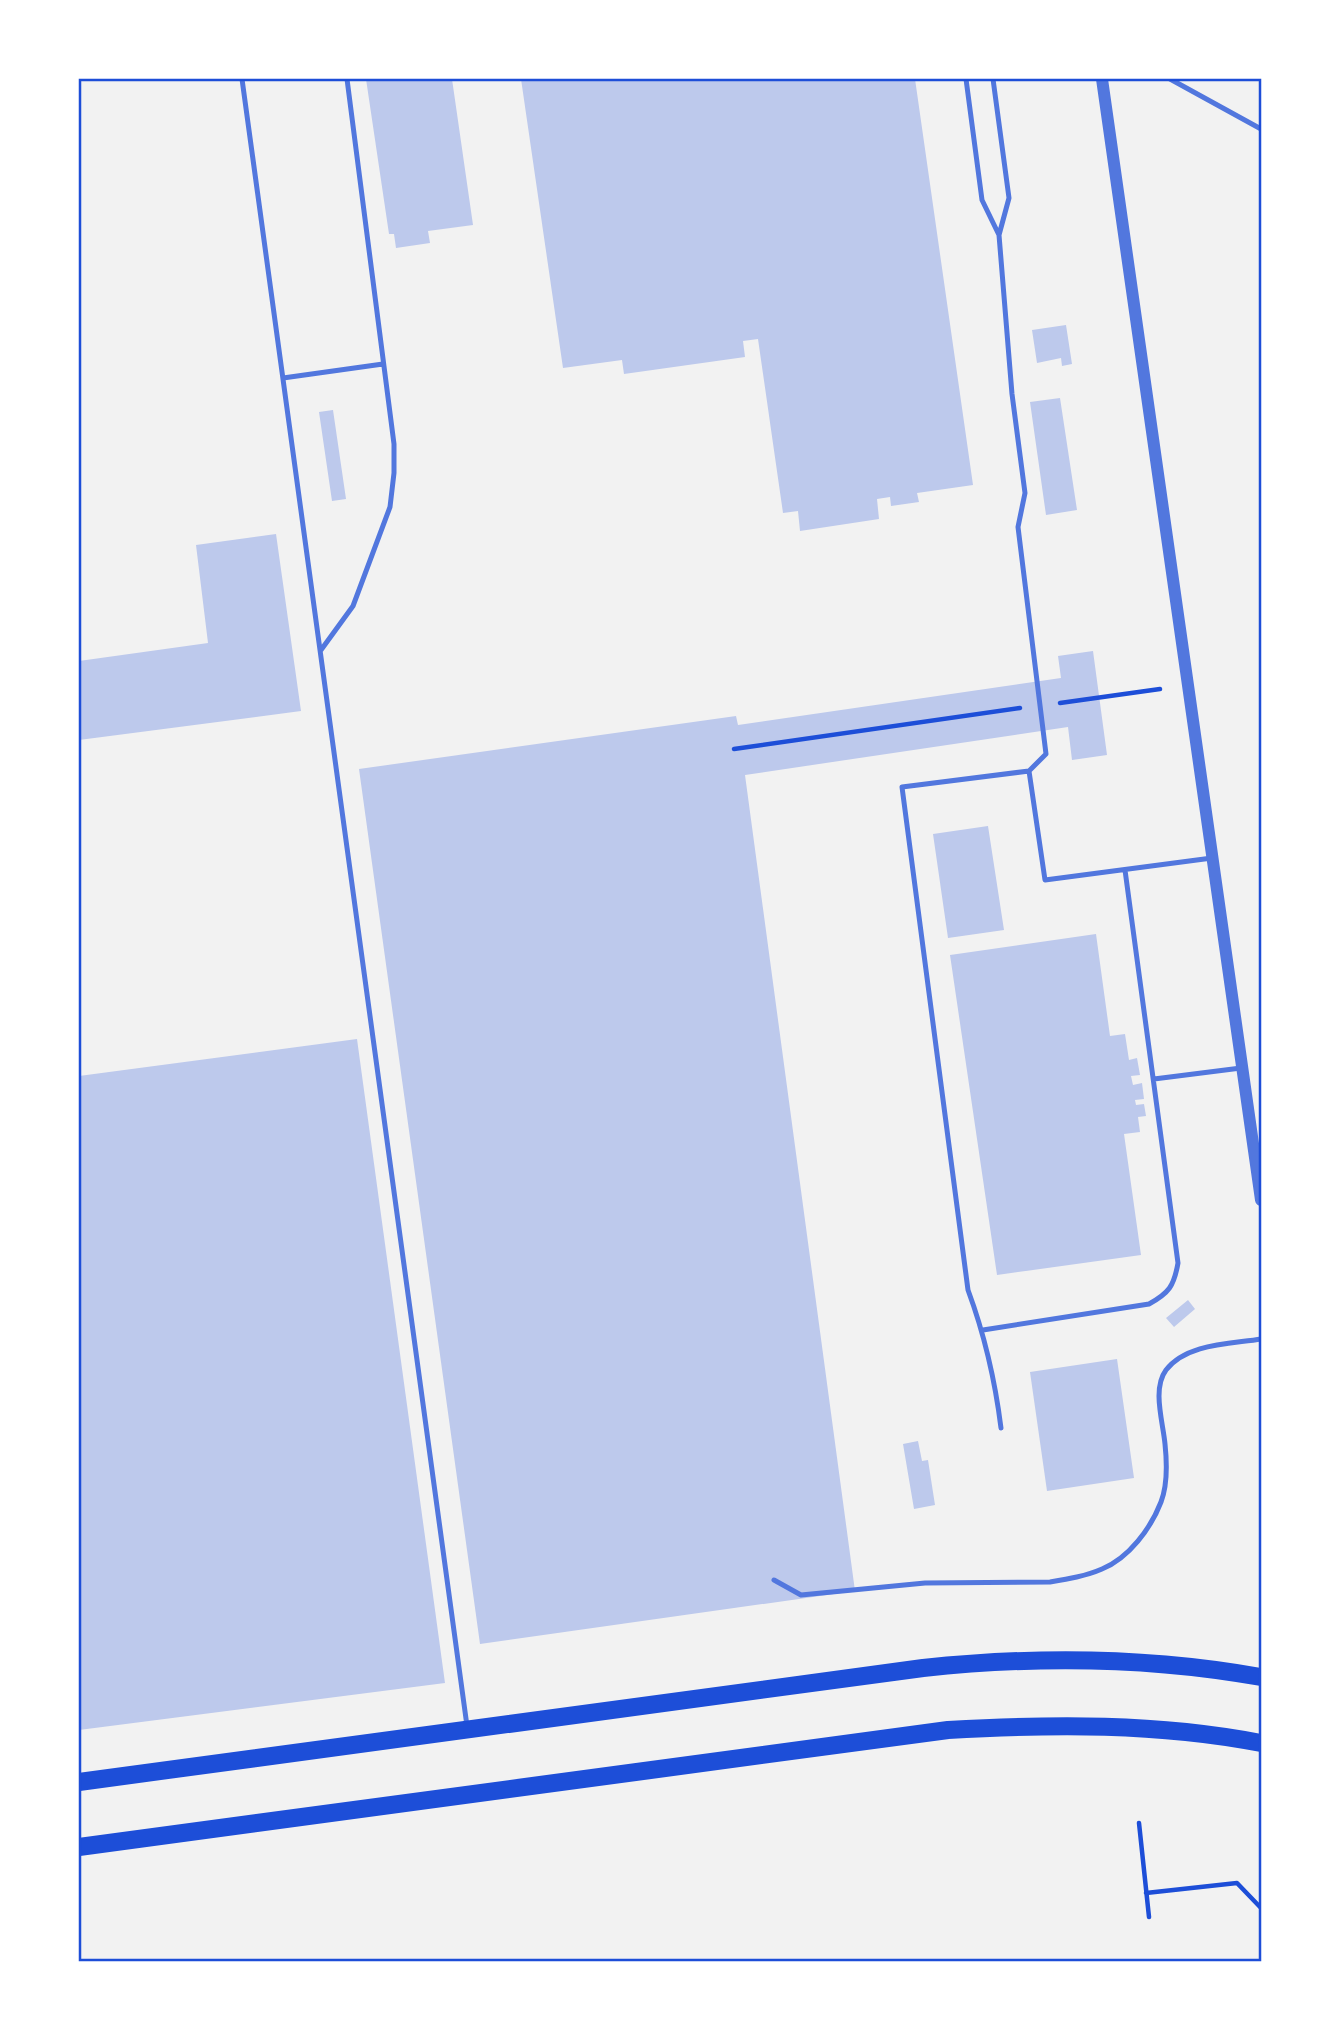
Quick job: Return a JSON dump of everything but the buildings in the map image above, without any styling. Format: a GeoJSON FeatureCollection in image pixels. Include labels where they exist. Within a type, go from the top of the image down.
{"type":"FeatureCollection","features":[{"type":"Feature","properties":{"kind":"main road"},"geometry":{"type":"LineString","coordinates":[[79,1782],[986,1661],[1128,1661],[1261,1677]]}},
{"type":"Feature","properties":{"kind":"main road"},"geometry":{"type":"LineString","coordinates":[[79,1847],[948,1730],[1088,1725],[1188,1732],[1261,1743]]}},
{"type":"Feature","properties":{"kind":"street"},"geometry":{"type":"LineString","coordinates":[[1102,79],[1261,1200]]}},
{"type":"Feature","properties":{"kind":"lane"},"geometry":{"type":"LineString","coordinates":[[242,79],[467,1730]]}},
{"type":"Feature","properties":{"kind":"lane"},"geometry":{"type":"LineString","coordinates":[[320,651],[353,606],[390,507],[394,473],[394,444],[347,79]]}},
{"type":"Feature","properties":{"kind":"lane"},"geometry":{"type":"LineString","coordinates":[[966,79],[982,200],[999,236]]}},
{"type":"Feature","properties":{"kind":"lane"},"geometry":{"type":"LineString","coordinates":[[993,79],[1009,198],[999,236],[1012,394],[1025,494],[1018,527],[1046,754],[1029,771],[902,788],[968,1290],[983,1330],[995,1382],[1001,1428]]}},
{"type":"Feature","properties":{"kind":"lane"},"geometry":{"type":"LineString","coordinates":[[1170,79],[1261,128]]}},
{"type":"Feature","properties":{"kind":"lane"},"geometry":{"type":"LineString","coordinates":[[283,378],[383,364]]}},
{"type":"Feature","properties":{"kind":"lane"},"geometry":{"type":"LineString","coordinates":[[1029,771],[1045,880],[1212,858]]}},
{"type":"Feature","properties":{"kind":"lane"},"geometry":{"type":"LineString","coordinates":[[983,1330],[1149,1304],[1163,1296],[1175,1281],[1178,1263],[1125,870]]}},
{"type":"Feature","properties":{"kind":"lane"},"geometry":{"type":"LineString","coordinates":[[1154,1079],[1241,1068]]}},
{"type":"Feature","properties":{"kind":"lane"},"geometry":{"type":"LineString","coordinates":[[774,1580],[802,1595],[925,1583],[1022,1583],[1070,1579],[1104,1569],[1128,1553],[1149,1526],[1162,1501],[1167,1474],[1159,1392],[1165,1371],[1180,1358],[1200,1349],[1261,1339]]}},
{"type":"Feature","properties":{"kind":"path"},"geometry":{"type":"LineString","coordinates":[[1051,704],[1160,689]]}},
{"type":"Feature","properties":{"kind":"path"},"geometry":{"type":"LineString","coordinates":[[734,749],[1023,708]]}},
{"type":"Feature","properties":{"kind":"path"},"geometry":{"type":"LineString","coordinates":[[1139,1824],[1149,1917]]}},
{"type":"Feature","properties":{"kind":"path"},"geometry":{"type":"LineString","coordinates":[[1146,1893],[1237,1883],[1261,1908]]}}]}
